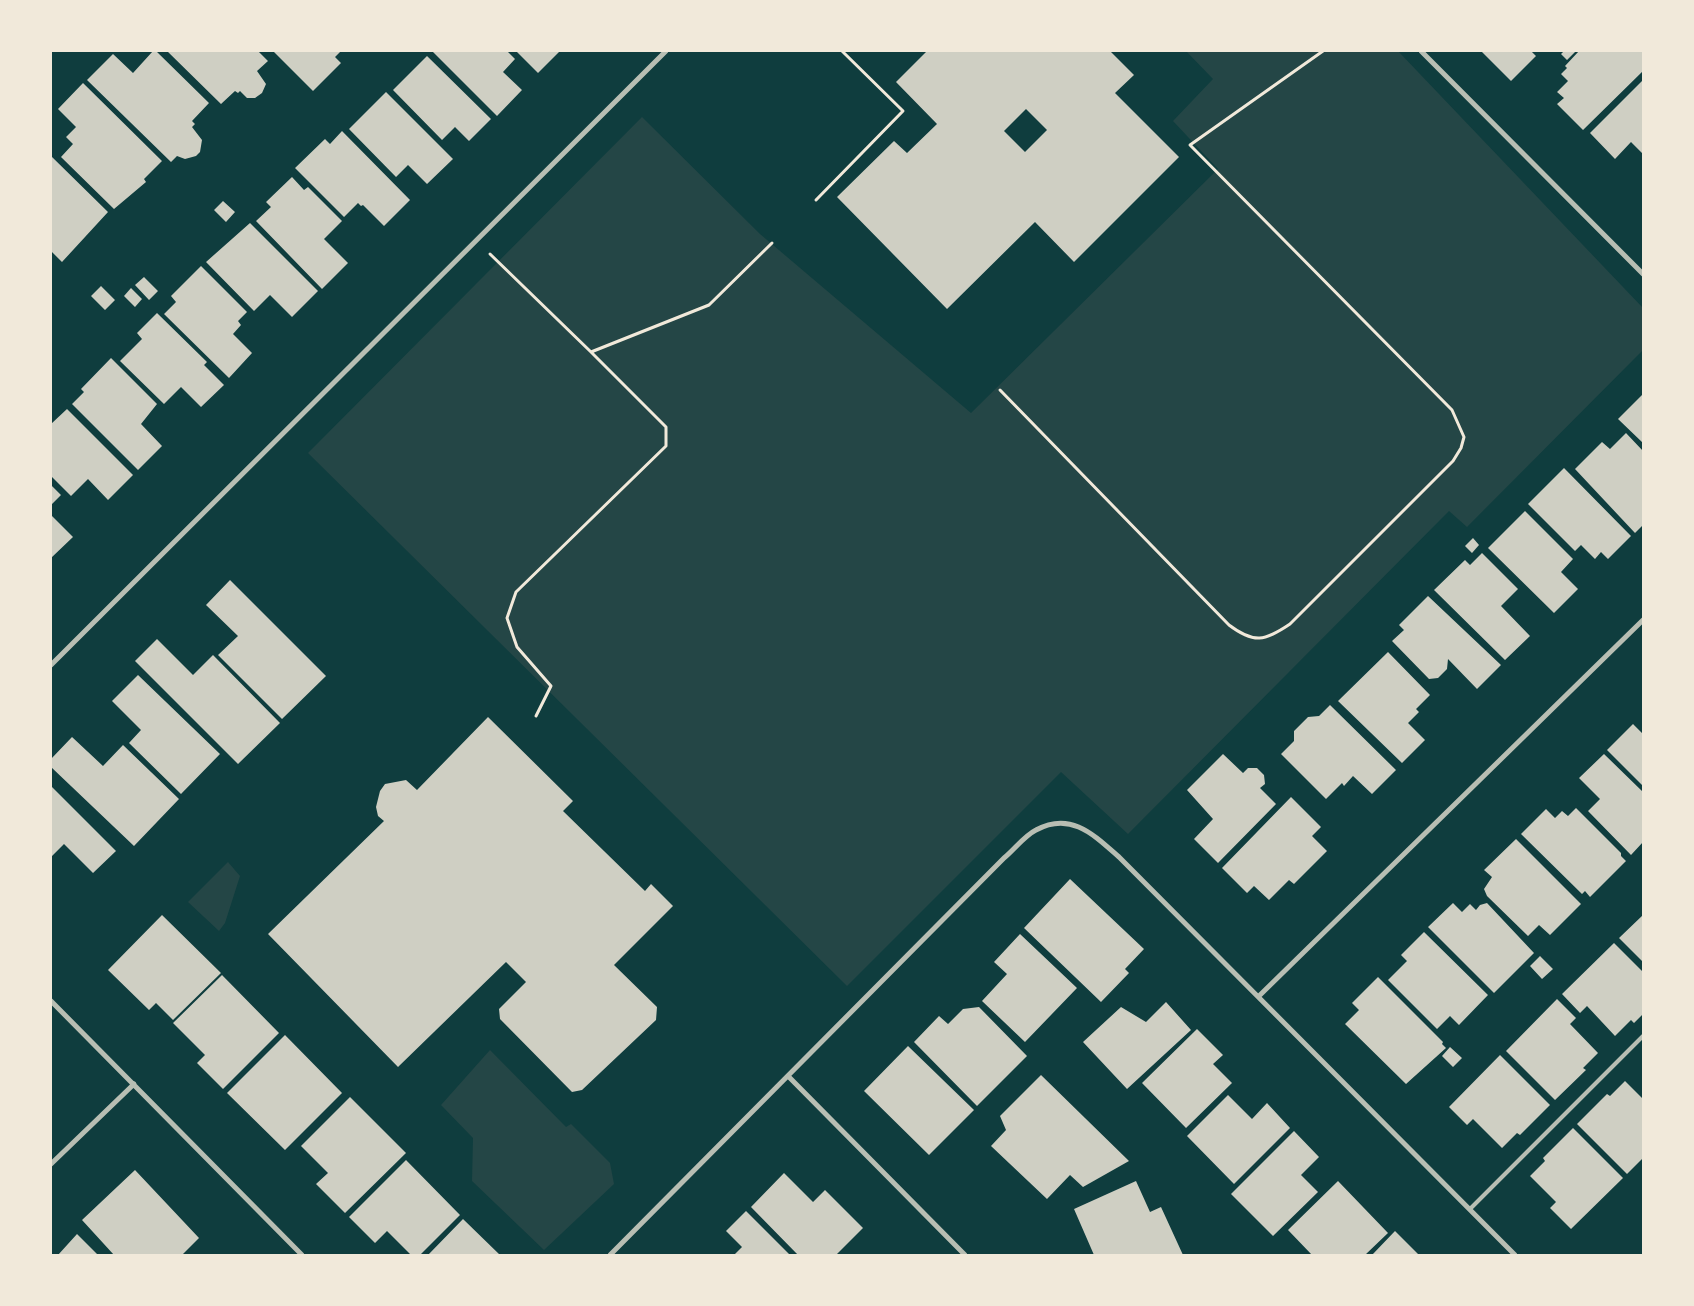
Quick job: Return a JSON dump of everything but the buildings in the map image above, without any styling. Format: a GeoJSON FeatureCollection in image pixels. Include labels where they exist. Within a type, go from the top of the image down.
{"type":"FeatureCollection","features":[{"type":"Feature","properties":{"kind":"street"},"geometry":{"type":"LineString","coordinates":[[51,666],[666,51]]}},
{"type":"Feature","properties":{"kind":"street"},"geometry":{"type":"LineString","coordinates":[[1421,51],[1643,274]]}},
{"type":"Feature","properties":{"kind":"street"},"geometry":{"type":"LineString","coordinates":[[1259,996],[1643,620]]}},
{"type":"Feature","properties":{"kind":"street"},"geometry":{"type":"LineString","coordinates":[[610,1255],[1004,858],[1035,830],[1062,822],[1092,832],[1259,996],[1515,1255]]}},
{"type":"Feature","properties":{"kind":"street"},"geometry":{"type":"LineString","coordinates":[[51,1001],[302,1255]]}},
{"type":"Feature","properties":{"kind":"street"},"geometry":{"type":"LineString","coordinates":[[788,1076],[965,1255]]}},
{"type":"Feature","properties":{"kind":"street"},"geometry":{"type":"LineString","coordinates":[[51,1164],[134,1084]]}},
{"type":"Feature","properties":{"kind":"lane"},"geometry":{"type":"LineString","coordinates":[[1470,1209],[1643,1036]]}},
{"type":"Feature","properties":{"kind":"path"},"geometry":{"type":"LineString","coordinates":[[816,200],[903,111],[842,51]]}},
{"type":"Feature","properties":{"kind":"path"},"geometry":{"type":"LineString","coordinates":[[1000,390],[1229,624],[1244,636],[1258,639],[1274,635],[1290,624],[1453,461],[1461,448],[1464,437],[1452,410],[1190,145],[1323,51]]}},
{"type":"Feature","properties":{"kind":"path"},"geometry":{"type":"LineString","coordinates":[[477,241],[666,426],[666,446],[516,592],[507,618],[517,647],[551,686],[536,716]]}},
{"type":"Feature","properties":{"kind":"path"},"geometry":{"type":"LineString","coordinates":[[591,352],[709,305],[772,243]]}},
{"type":"Feature","properties":{"kind":"shaded area"},"geometry":{"type":"Polygon","coordinates":[[[1186,51],[1398,51],[1643,308],[1643,350],[1467,527],[1449,511],[1128,834],[1061,772],[847,986],[308,453],[642,117],[760,234],[971,413],[1218,169],[1173,121],[1213,79],[1186,51]]]}},
{"type":"Feature","properties":{"kind":"shaded area"},"geometry":{"type":"Polygon","coordinates":[[[228,862],[240,876],[225,923],[219,931],[188,902],[228,862]]]}},
{"type":"Feature","properties":{"kind":"shaded area"},"geometry":{"type":"Polygon","coordinates":[[[490,1050],[566,1127],[571,1124],[610,1163],[614,1184],[544,1250],[472,1181],[473,1138],[441,1105],[490,1050]]]}}]}
